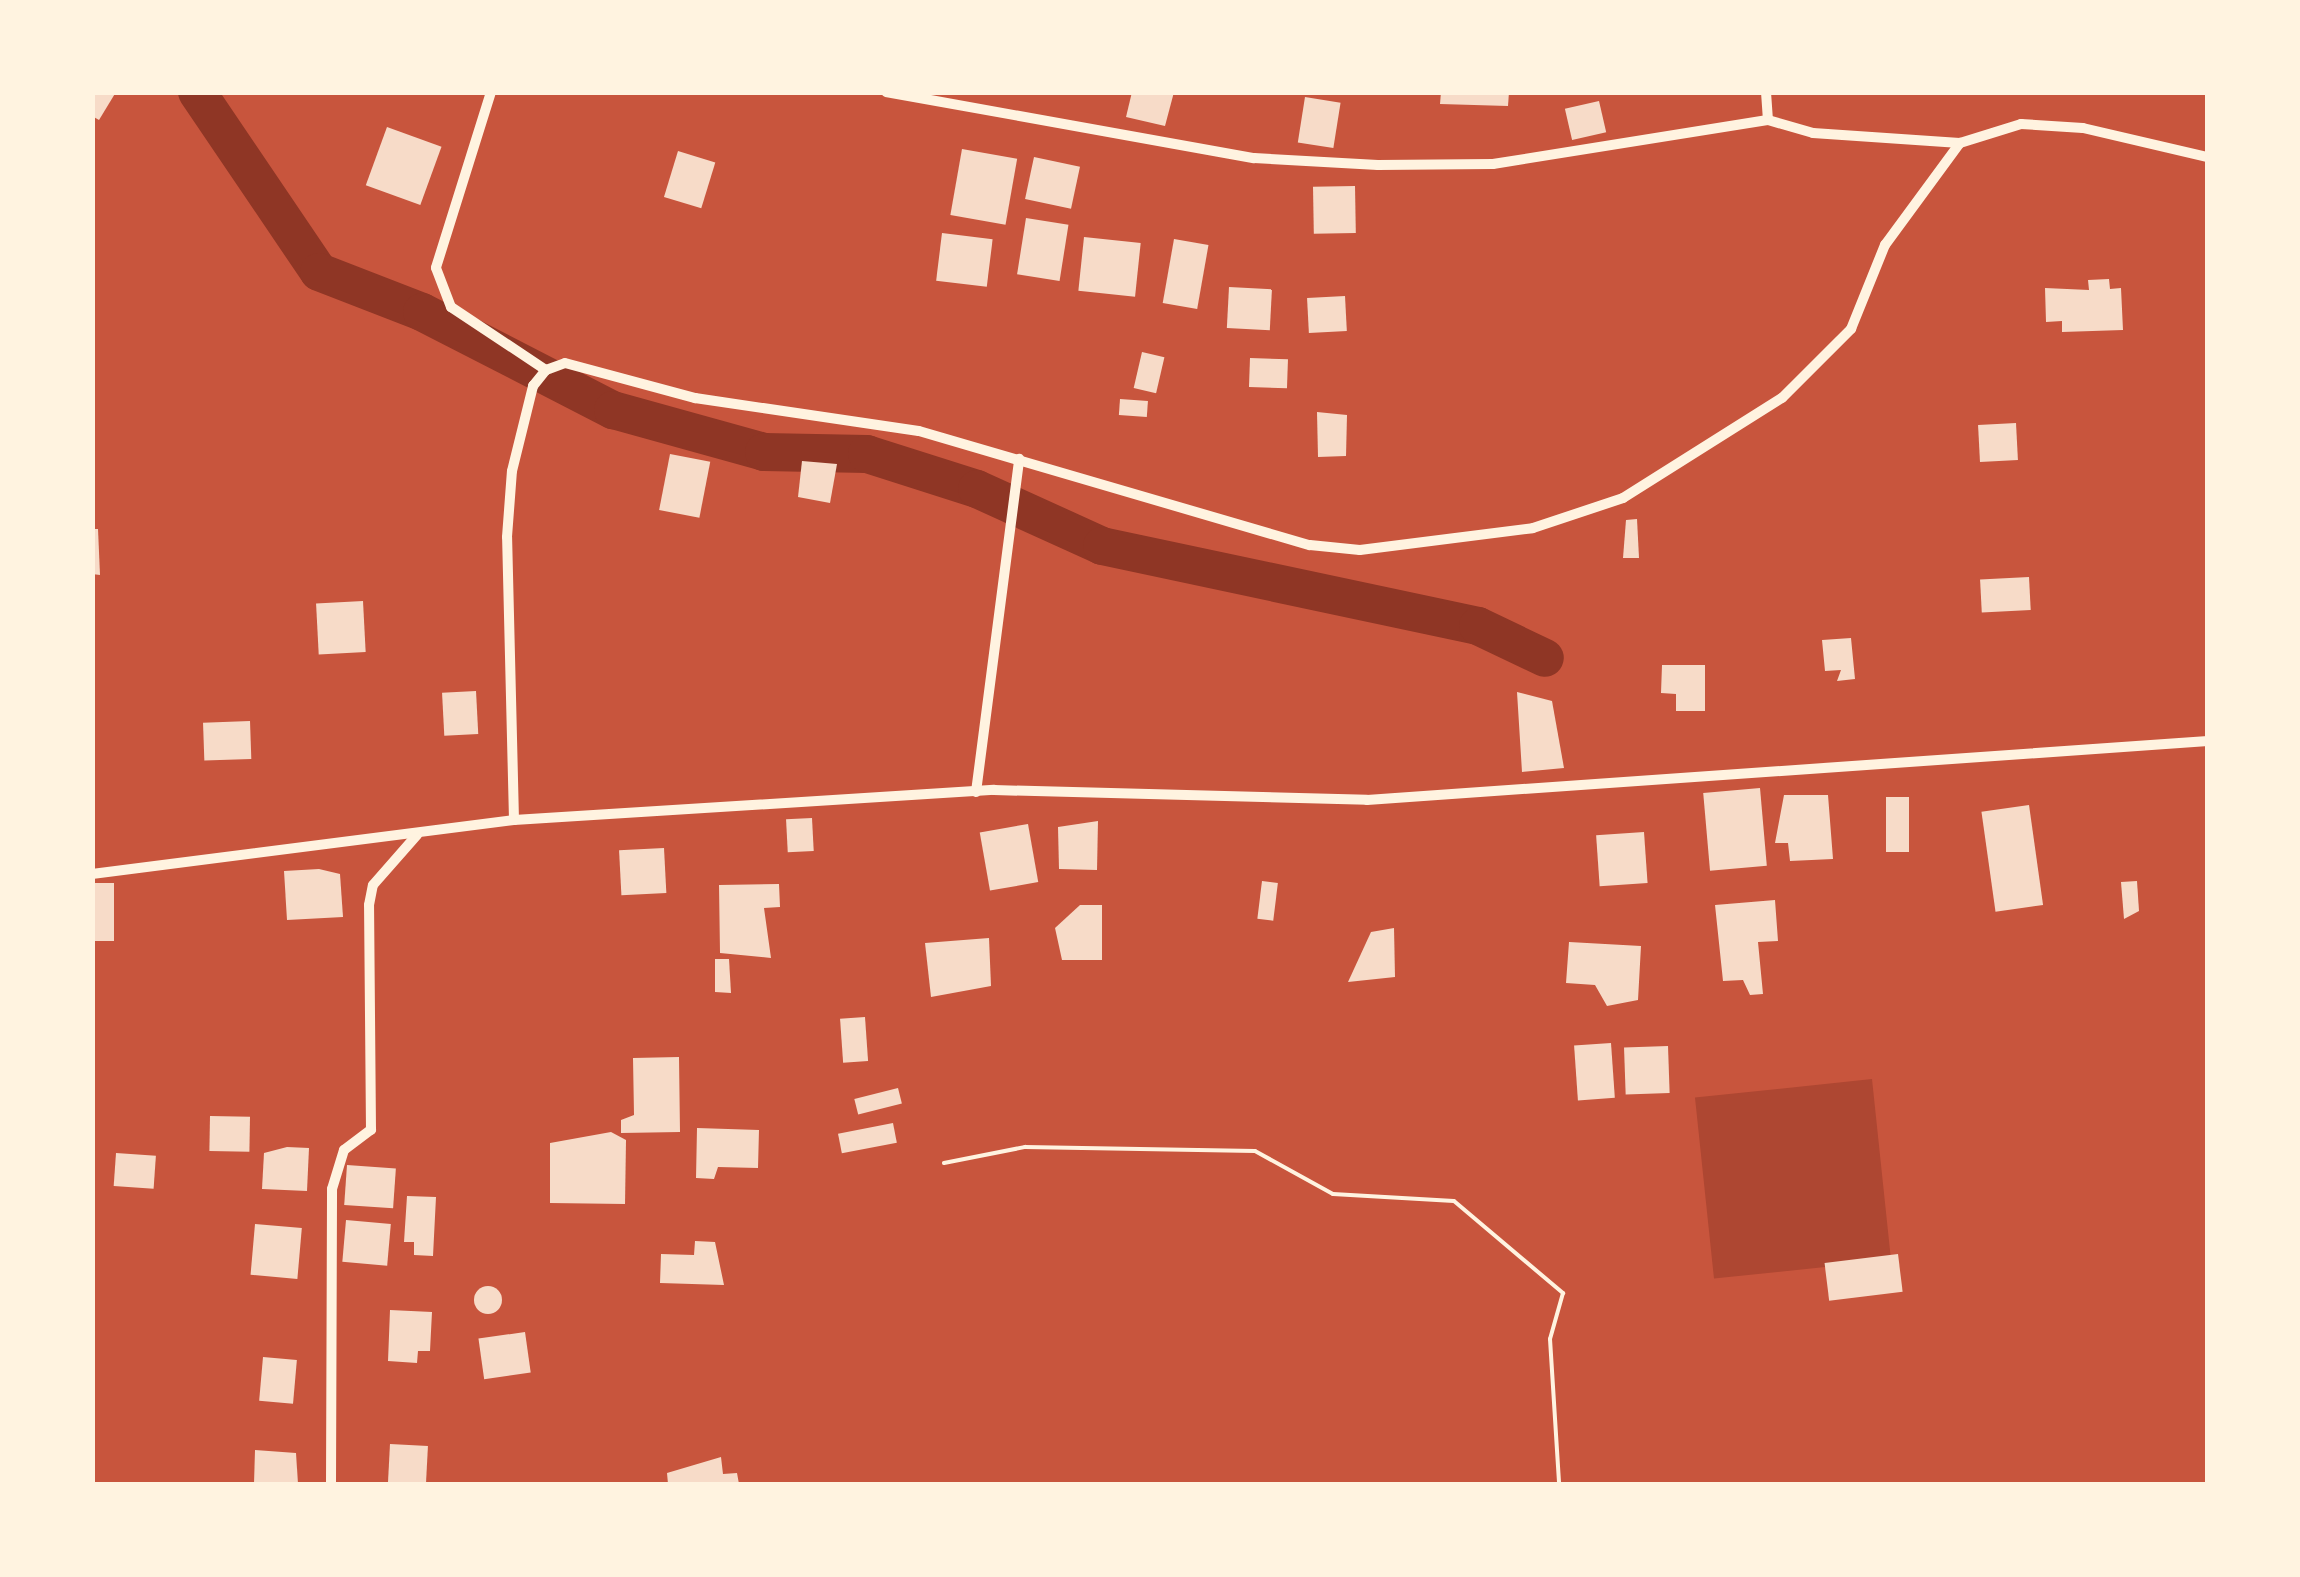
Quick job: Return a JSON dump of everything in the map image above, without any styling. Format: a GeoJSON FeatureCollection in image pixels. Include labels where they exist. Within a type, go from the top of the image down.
{"type":"FeatureCollection","features":[{"type":"Feature","properties":{"kind":"street"},"geometry":{"type":"LineString","coordinates":[[490,92],[436,268],[451,306],[546,370]]}},
{"type":"Feature","properties":{"kind":"street"},"geometry":{"type":"LineString","coordinates":[[886,92],[1254,158],[1378,166],[1493,164],[1768,120],[1814,134],[1960,143],[2036,125],[2208,157]]}},
{"type":"Feature","properties":{"kind":"street"},"geometry":{"type":"LineString","coordinates":[[1766,92],[1768,120]]}},
{"type":"Feature","properties":{"kind":"street"},"geometry":{"type":"LineString","coordinates":[[514,820],[507,538],[512,471],[533,386],[546,370],[565,363],[1019,458],[1259,536],[1360,550],[1532,528],[1623,498],[1730,438],[1836,348],[1885,246],[1960,143]]}},
{"type":"Feature","properties":{"kind":"street"},"geometry":{"type":"LineString","coordinates":[[976,792],[1019,458]]}},
{"type":"Feature","properties":{"kind":"street"},"geometry":{"type":"LineString","coordinates":[[92,874],[514,820],[976,792],[1367,800],[2208,741]]}},
{"type":"Feature","properties":{"kind":"street"},"geometry":{"type":"LineString","coordinates":[[331,1484],[332,1189],[344,1150],[372,1130],[369,905],[373,885],[418,834]]}},
{"type":"Feature","properties":{"kind":"path"},"geometry":{"type":"LineString","coordinates":[[944,1163],[1025,1147],[1255,1150],[1333,1194],[1454,1201],[1563,1294],[1550,1339],[1559,1484]]}},
{"type":"Feature","properties":{"kind":"shaded area"},"geometry":{"type":"Polygon","coordinates":[[[1872,1079],[1891,1260],[1714,1279],[1695,1098],[1872,1079]]]}},
{"type":"Feature","properties":{"kind":"building"},"geometry":{"type":"Polygon","coordinates":[[[92,92],[116,92],[99,120],[92,116],[92,92]]]}},
{"type":"Feature","properties":{"kind":"building"},"geometry":{"type":"Polygon","coordinates":[[[1132,92],[1174,92],[1165,126],[1126,117],[1132,92]]]}},
{"type":"Feature","properties":{"kind":"building"},"geometry":{"type":"Polygon","coordinates":[[[1441,92],[1509,92],[1508,106],[1440,104],[1441,92]]]}},
{"type":"Feature","properties":{"kind":"building"},"geometry":{"type":"Polygon","coordinates":[[[1305,97],[1341,103],[1333,148],[1298,142],[1305,97]]]}},
{"type":"Feature","properties":{"kind":"building"},"geometry":{"type":"Polygon","coordinates":[[[1599,101],[1606,132],[1572,140],[1565,109],[1599,101]]]}},
{"type":"Feature","properties":{"kind":"building"},"geometry":{"type":"Polygon","coordinates":[[[387,127],[442,147],[420,205],[366,185],[387,127]]]}},
{"type":"Feature","properties":{"kind":"building"},"geometry":{"type":"Polygon","coordinates":[[[962,149],[1017,159],[1006,225],[950,215],[962,149]]]}},
{"type":"Feature","properties":{"kind":"building"},"geometry":{"type":"Polygon","coordinates":[[[678,151],[715,162],[701,208],[664,197],[678,151]]]}},
{"type":"Feature","properties":{"kind":"building"},"geometry":{"type":"Polygon","coordinates":[[[1034,157],[1080,167],[1071,209],[1025,199],[1034,157]]]}},
{"type":"Feature","properties":{"kind":"building"},"geometry":{"type":"Polygon","coordinates":[[[1355,186],[1356,233],[1314,234],[1313,187],[1355,186]]]}},
{"type":"Feature","properties":{"kind":"building"},"geometry":{"type":"Polygon","coordinates":[[[1026,218],[1068,225],[1060,281],[1017,274],[1026,218]]]}},
{"type":"Feature","properties":{"kind":"building"},"geometry":{"type":"Polygon","coordinates":[[[942,233],[993,239],[987,287],[936,281],[942,233]]]}},
{"type":"Feature","properties":{"kind":"building"},"geometry":{"type":"Polygon","coordinates":[[[1084,237],[1141,243],[1135,297],[1078,291],[1084,237]]]}},
{"type":"Feature","properties":{"kind":"building"},"geometry":{"type":"Polygon","coordinates":[[[1174,239],[1208,245],[1197,309],[1163,303],[1174,239]]]}},
{"type":"Feature","properties":{"kind":"building"},"geometry":{"type":"Polygon","coordinates":[[[2109,279],[2110,289],[2121,288],[2123,330],[2062,332],[2062,321],[2046,322],[2045,288],[2089,290],[2088,280],[2109,279]]]}},
{"type":"Feature","properties":{"kind":"building"},"geometry":{"type":"Polygon","coordinates":[[[1229,287],[1272,289],[1270,330],[1227,328],[1229,287]]]}},
{"type":"Feature","properties":{"kind":"building"},"geometry":{"type":"Polygon","coordinates":[[[1345,296],[1347,331],[1309,333],[1307,298],[1345,296]]]}},
{"type":"Feature","properties":{"kind":"building"},"geometry":{"type":"Polygon","coordinates":[[[1142,352],[1164,357],[1156,393],[1134,388],[1142,352]]]}},
{"type":"Feature","properties":{"kind":"building"},"geometry":{"type":"Polygon","coordinates":[[[1250,358],[1288,359],[1287,388],[1249,387],[1250,358]]]}},
{"type":"Feature","properties":{"kind":"building"},"geometry":{"type":"Polygon","coordinates":[[[1120,399],[1148,401],[1147,417],[1119,415],[1120,399]]]}},
{"type":"Feature","properties":{"kind":"building"},"geometry":{"type":"Polygon","coordinates":[[[1317,412],[1347,415],[1346,456],[1318,457],[1317,412]]]}},
{"type":"Feature","properties":{"kind":"building"},"geometry":{"type":"Polygon","coordinates":[[[2016,423],[2018,460],[1980,462],[1978,425],[2016,423]]]}},
{"type":"Feature","properties":{"kind":"building"},"geometry":{"type":"Polygon","coordinates":[[[670,454],[710,462],[699,518],[659,510],[670,454]]]}},
{"type":"Feature","properties":{"kind":"building"},"geometry":{"type":"Polygon","coordinates":[[[802,461],[837,464],[830,503],[798,497],[802,461]]]}},
{"type":"Feature","properties":{"kind":"building"},"geometry":{"type":"Polygon","coordinates":[[[1637,519],[1639,558],[1623,558],[1626,520],[1637,519]]]}},
{"type":"Feature","properties":{"kind":"building"},"geometry":{"type":"Polygon","coordinates":[[[92,529],[98,529],[100,575],[92,574],[92,529]]]}},
{"type":"Feature","properties":{"kind":"building"},"geometry":{"type":"Polygon","coordinates":[[[2029,577],[2031,610],[1982,613],[1980,580],[2029,577]]]}},
{"type":"Feature","properties":{"kind":"building"},"geometry":{"type":"Polygon","coordinates":[[[363,601],[366,652],[319,654],[316,603],[363,601]]]}},
{"type":"Feature","properties":{"kind":"building"},"geometry":{"type":"Polygon","coordinates":[[[1851,638],[1855,679],[1837,681],[1841,670],[1825,671],[1822,640],[1851,638]]]}},
{"type":"Feature","properties":{"kind":"building"},"geometry":{"type":"Polygon","coordinates":[[[1662,665],[1705,665],[1705,711],[1676,711],[1676,694],[1661,693],[1662,665]]]}},
{"type":"Feature","properties":{"kind":"building"},"geometry":{"type":"Polygon","coordinates":[[[476,691],[478,734],[444,736],[442,693],[476,691]]]}},
{"type":"Feature","properties":{"kind":"building"},"geometry":{"type":"Polygon","coordinates":[[[1517,692],[1552,701],[1564,768],[1522,772],[1517,692]]]}},
{"type":"Feature","properties":{"kind":"building"},"geometry":{"type":"Polygon","coordinates":[[[250,721],[251,759],[204,761],[203,723],[250,721]]]}},
{"type":"Feature","properties":{"kind":"building"},"geometry":{"type":"Polygon","coordinates":[[[1760,788],[1767,866],[1710,871],[1703,793],[1760,788]]]}},
{"type":"Feature","properties":{"kind":"building"},"geometry":{"type":"Polygon","coordinates":[[[1784,795],[1828,795],[1833,859],[1790,861],[1788,843],[1775,843],[1784,795]]]}},
{"type":"Feature","properties":{"kind":"building"},"geometry":{"type":"Polygon","coordinates":[[[1886,797],[1909,797],[1909,852],[1886,852],[1886,797]]]}},
{"type":"Feature","properties":{"kind":"building"},"geometry":{"type":"Polygon","coordinates":[[[2029,805],[2043,905],[1996,912],[1981,812],[2029,805]]]}},
{"type":"Feature","properties":{"kind":"building"},"geometry":{"type":"Polygon","coordinates":[[[812,818],[814,851],[788,852],[786,819],[812,818]]]}},
{"type":"Feature","properties":{"kind":"building"},"geometry":{"type":"Polygon","coordinates":[[[1098,821],[1097,870],[1059,869],[1058,827],[1098,821]]]}},
{"type":"Feature","properties":{"kind":"building"},"geometry":{"type":"Polygon","coordinates":[[[1028,824],[1038,882],[990,891],[980,833],[1028,824]]]}},
{"type":"Feature","properties":{"kind":"building"},"geometry":{"type":"Polygon","coordinates":[[[1644,832],[1648,883],[1600,886],[1596,835],[1644,832]]]}},
{"type":"Feature","properties":{"kind":"building"},"geometry":{"type":"Polygon","coordinates":[[[664,848],[666,893],[621,895],[619,850],[664,848]]]}},
{"type":"Feature","properties":{"kind":"building"},"geometry":{"type":"Polygon","coordinates":[[[319,869],[340,874],[343,917],[287,920],[284,871],[319,869]]]}},
{"type":"Feature","properties":{"kind":"building"},"geometry":{"type":"Polygon","coordinates":[[[1262,881],[1278,883],[1273,921],[1257,919],[1262,881]]]}},
{"type":"Feature","properties":{"kind":"building"},"geometry":{"type":"Polygon","coordinates":[[[2137,881],[2139,911],[2124,919],[2121,882],[2137,881]]]}},
{"type":"Feature","properties":{"kind":"building"},"geometry":{"type":"Polygon","coordinates":[[[92,883],[114,883],[114,941],[92,941],[92,883]]]}},
{"type":"Feature","properties":{"kind":"building"},"geometry":{"type":"Polygon","coordinates":[[[779,884],[780,907],[764,908],[771,958],[720,953],[719,885],[779,884]]]}},
{"type":"Feature","properties":{"kind":"building"},"geometry":{"type":"Polygon","coordinates":[[[1775,900],[1778,941],[1758,942],[1763,994],[1750,995],[1743,980],[1723,981],[1715,905],[1775,900]]]}},
{"type":"Feature","properties":{"kind":"building"},"geometry":{"type":"Polygon","coordinates":[[[1080,905],[1102,905],[1102,960],[1062,960],[1055,928],[1080,905]]]}},
{"type":"Feature","properties":{"kind":"building"},"geometry":{"type":"Polygon","coordinates":[[[1394,928],[1395,977],[1348,982],[1371,932],[1394,928]]]}},
{"type":"Feature","properties":{"kind":"building"},"geometry":{"type":"Polygon","coordinates":[[[989,938],[991,986],[931,997],[925,943],[989,938]]]}},
{"type":"Feature","properties":{"kind":"building"},"geometry":{"type":"Polygon","coordinates":[[[1569,942],[1641,946],[1638,1000],[1607,1006],[1595,985],[1566,983],[1569,942]]]}},
{"type":"Feature","properties":{"kind":"building"},"geometry":{"type":"Polygon","coordinates":[[[715,959],[729,959],[731,993],[715,992],[715,959]]]}},
{"type":"Feature","properties":{"kind":"building"},"geometry":{"type":"Polygon","coordinates":[[[865,1017],[868,1061],[843,1063],[840,1019],[865,1017]]]}},
{"type":"Feature","properties":{"kind":"building"},"geometry":{"type":"Polygon","coordinates":[[[1611,1043],[1615,1098],[1578,1100],[1574,1046],[1611,1043]]]}},
{"type":"Feature","properties":{"kind":"building"},"geometry":{"type":"Polygon","coordinates":[[[1668,1046],[1670,1093],[1626,1095],[1624,1048],[1668,1046]]]}},
{"type":"Feature","properties":{"kind":"building"},"geometry":{"type":"Polygon","coordinates":[[[679,1057],[680,1132],[621,1133],[621,1120],[634,1115],[633,1058],[679,1057]]]}},
{"type":"Feature","properties":{"kind":"building"},"geometry":{"type":"Polygon","coordinates":[[[898,1088],[902,1104],[858,1114],[854,1099],[898,1088]]]}},
{"type":"Feature","properties":{"kind":"building"},"geometry":{"type":"Polygon","coordinates":[[[210,1116],[250,1117],[249,1152],[209,1151],[210,1116]]]}},
{"type":"Feature","properties":{"kind":"building"},"geometry":{"type":"Polygon","coordinates":[[[893,1123],[897,1143],[842,1153],[838,1134],[893,1123]]]}},
{"type":"Feature","properties":{"kind":"building"},"geometry":{"type":"Polygon","coordinates":[[[697,1128],[759,1130],[758,1168],[718,1167],[714,1179],[696,1178],[697,1128]]]}},
{"type":"Feature","properties":{"kind":"building"},"geometry":{"type":"Polygon","coordinates":[[[611,1132],[626,1140],[625,1204],[550,1203],[550,1143],[611,1132]]]}},
{"type":"Feature","properties":{"kind":"building"},"geometry":{"type":"Polygon","coordinates":[[[287,1147],[309,1148],[307,1191],[262,1189],[264,1153],[287,1147]]]}},
{"type":"Feature","properties":{"kind":"building"},"geometry":{"type":"Polygon","coordinates":[[[116,1153],[156,1156],[154,1189],[114,1186],[116,1153]]]}},
{"type":"Feature","properties":{"kind":"building"},"geometry":{"type":"Polygon","coordinates":[[[347,1165],[396,1168],[393,1208],[344,1205],[347,1165]]]}},
{"type":"Feature","properties":{"kind":"building"},"geometry":{"type":"Polygon","coordinates":[[[407,1196],[436,1197],[433,1256],[414,1255],[414,1242],[404,1242],[407,1196]]]}},
{"type":"Feature","properties":{"kind":"building"},"geometry":{"type":"Polygon","coordinates":[[[346,1220],[391,1224],[387,1266],[342,1262],[346,1220]]]}},
{"type":"Feature","properties":{"kind":"building"},"geometry":{"type":"Polygon","coordinates":[[[255,1224],[302,1228],[297,1279],[251,1275],[255,1224]]]}},
{"type":"Feature","properties":{"kind":"building"},"geometry":{"type":"Polygon","coordinates":[[[695,1241],[715,1242],[724,1285],[660,1283],[661,1254],[694,1255],[695,1241]]]}},
{"type":"Feature","properties":{"kind":"building"},"geometry":{"type":"Polygon","coordinates":[[[1898,1254],[1903,1292],[1829,1301],[1825,1263],[1898,1254]]]}},
{"type":"Feature","properties":{"kind":"building"},"geometry":{"type":"Polygon","coordinates":[[[488,1286],[498,1290],[502,1300],[498,1310],[488,1314],[478,1310],[474,1300],[478,1290],[488,1286]]]}},
{"type":"Feature","properties":{"kind":"building"},"geometry":{"type":"Polygon","coordinates":[[[390,1310],[432,1312],[430,1351],[418,1351],[417,1363],[388,1361],[390,1310]]]}},
{"type":"Feature","properties":{"kind":"building"},"geometry":{"type":"Polygon","coordinates":[[[525,1332],[531,1373],[484,1379],[478,1339],[525,1332]]]}},
{"type":"Feature","properties":{"kind":"building"},"geometry":{"type":"Polygon","coordinates":[[[263,1357],[297,1360],[293,1404],[259,1401],[263,1357]]]}},
{"type":"Feature","properties":{"kind":"building"},"geometry":{"type":"Polygon","coordinates":[[[390,1444],[428,1446],[426,1484],[388,1483],[390,1444]]]}},
{"type":"Feature","properties":{"kind":"building"},"geometry":{"type":"Polygon","coordinates":[[[255,1450],[296,1453],[298,1484],[254,1484],[255,1450]]]}},
{"type":"Feature","properties":{"kind":"building"},"geometry":{"type":"Polygon","coordinates":[[[721,1457],[723,1474],[737,1473],[739,1484],[668,1484],[667,1473],[721,1457]]]}},
{"type":"Feature","properties":{"kind":"waterway"},"geometry":{"type":"LineString","coordinates":[[197,92],[319,272],[422,312],[613,410],[764,452],[867,454],[977,489],[1102,546],[1478,626],[1545,658]]}}]}
